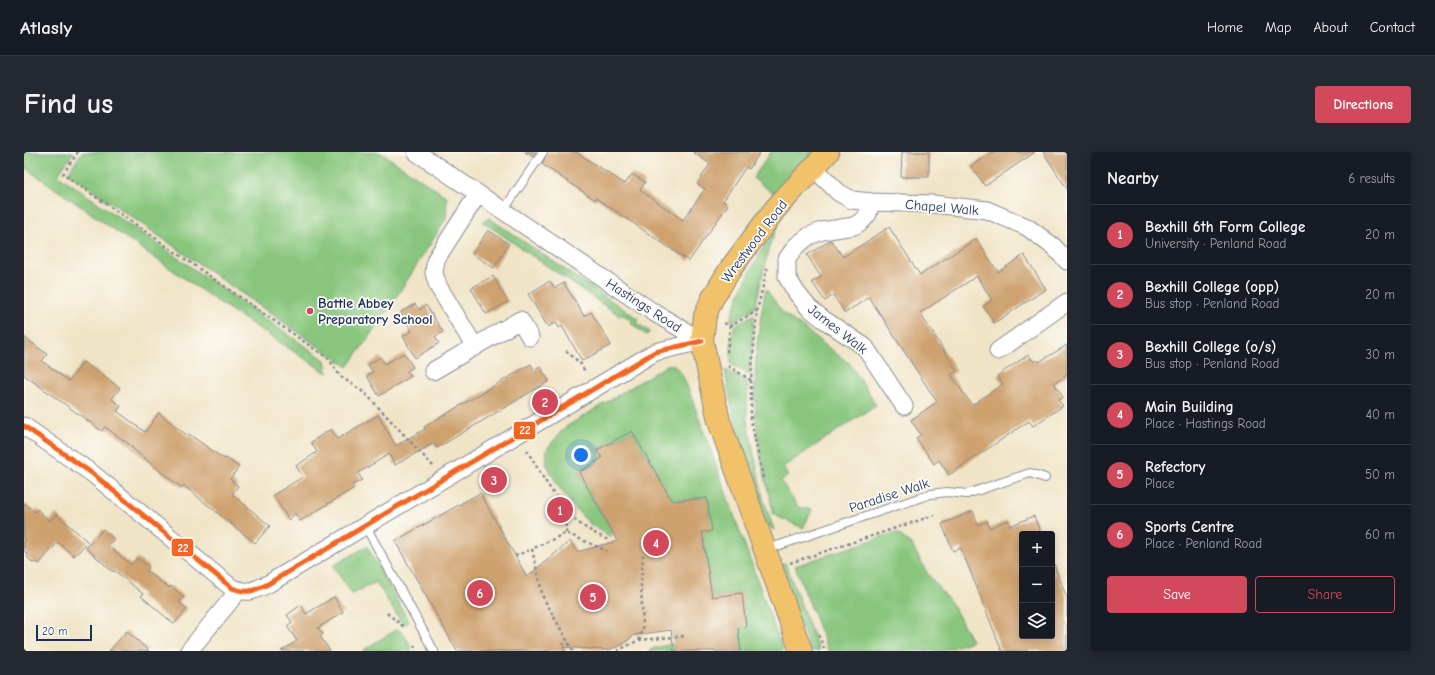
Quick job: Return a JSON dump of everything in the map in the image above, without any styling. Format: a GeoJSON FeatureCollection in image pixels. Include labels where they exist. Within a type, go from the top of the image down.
{"type":"FeatureCollection","features":[{"type":"Feature","properties":{"kind":"main road","name":"Wrestwood Road"},"geometry":{"type":"LineString","coordinates":[[702,341],[706,316],[712,299],[731,268],[776,208],[828,152]]}},
{"type":"Feature","properties":{"kind":"main road"},"geometry":{"type":"LineString","coordinates":[[702,341],[719,421],[773,547],[801,651]]}},
{"type":"Feature","properties":{"kind":"street","name":"Hastings Road"},"geometry":{"type":"LineString","coordinates":[[416,152],[653,312],[702,341]]}},
{"type":"Feature","properties":{"kind":"street","name":"Chapel Walk"},"geometry":{"type":"LineString","coordinates":[[814,168],[838,192],[852,200],[933,204],[987,210],[1027,227],[1054,247],[1067,261]]}},
{"type":"Feature","properties":{"kind":"street"},"geometry":{"type":"LineString","coordinates":[[475,347],[438,286],[434,273],[436,259],[478,194]]}},
{"type":"Feature","properties":{"kind":"street","name":"James Walk"},"geometry":{"type":"LineString","coordinates":[[871,202],[868,214],[854,226],[809,236],[796,246],[788,259],[788,277],[796,292],[808,307],[823,319],[865,347],[904,406]]}},
{"type":"Feature","properties":{"kind":"street"},"geometry":{"type":"LineString","coordinates":[[998,351],[1067,302]]}},
{"type":"Feature","properties":{"kind":"street"},"geometry":{"type":"LineString","coordinates":[[433,371],[520,320],[530,337]]}},
{"type":"Feature","properties":{"kind":"street"},"geometry":{"type":"LineString","coordinates":[[24,426],[93,474],[227,583],[239,590],[249,592],[268,584],[655,352],[702,341]]}},
{"type":"Feature","properties":{"kind":"street"},"geometry":{"type":"LineString","coordinates":[[189,651],[239,590]]}},
{"type":"Feature","properties":{"kind":"lane"},"geometry":{"type":"LineString","coordinates":[[503,212],[542,152]]}},
{"type":"Feature","properties":{"kind":"lane","name":"Paradise Walk"},"geometry":{"type":"LineString","coordinates":[[773,547],[931,494],[947,492],[967,494],[1030,473],[1045,478]]}},
{"type":"Feature","properties":{"kind":"lane"},"geometry":{"type":"LineString","coordinates":[[365,525],[434,651]]}},
{"type":"Feature","properties":{"kind":"path"},"geometry":{"type":"LineString","coordinates":[[78,152],[63,174],[329,358],[340,376],[366,394],[419,450],[443,478]]}},
{"type":"Feature","properties":{"kind":"path"},"geometry":{"type":"LineString","coordinates":[[763,482],[751,420],[751,380],[757,311],[769,262]]}},
{"type":"Feature","properties":{"kind":"path"},"geometry":{"type":"LineString","coordinates":[[730,326],[757,311]]}},
{"type":"Feature","properties":{"kind":"path"},"geometry":{"type":"LineString","coordinates":[[706,316],[730,326]]}},
{"type":"Feature","properties":{"kind":"path"},"geometry":{"type":"LineString","coordinates":[[726,358],[730,326]]}},
{"type":"Feature","properties":{"kind":"path"},"geometry":{"type":"LineString","coordinates":[[566,351],[580,363]]}},
{"type":"Feature","properties":{"kind":"path"},"geometry":{"type":"LineString","coordinates":[[726,365],[751,380]]}},
{"type":"Feature","properties":{"kind":"path"},"geometry":{"type":"LineString","coordinates":[[517,434],[550,488],[572,516],[587,528],[610,541]]}},
{"type":"Feature","properties":{"kind":"path"},"geometry":{"type":"LineString","coordinates":[[789,563],[935,515]]}},
{"type":"Feature","properties":{"kind":"path"},"geometry":{"type":"LineString","coordinates":[[566,533],[566,525],[572,516]]}},
{"type":"Feature","properties":{"kind":"path"},"geometry":{"type":"LineString","coordinates":[[515,556],[566,533],[607,551]]}},
{"type":"Feature","properties":{"kind":"path"},"geometry":{"type":"LineString","coordinates":[[773,547],[789,563],[792,570]]}},
{"type":"Feature","properties":{"kind":"path"},"geometry":{"type":"LineString","coordinates":[[532,549],[542,597],[573,651]]}},
{"type":"Feature","properties":{"kind":"path"},"geometry":{"type":"LineString","coordinates":[[639,640],[643,626],[641,586],[643,555]]}},
{"type":"Feature","properties":{"kind":"path"},"geometry":{"type":"LineString","coordinates":[[387,613],[407,630]]}},
{"type":"Feature","properties":{"kind":"path"},"geometry":{"type":"LineString","coordinates":[[816,629],[825,651]]}},
{"type":"Feature","properties":{"kind":"path"},"geometry":{"type":"LineString","coordinates":[[617,651],[639,640],[686,636]]}},
{"type":"Feature","properties":{"kind":"path"},"geometry":{"type":"LineString","coordinates":[[562,645],[567,642]]}},
{"type":"Feature","properties":{"kind":"path"},"geometry":{"type":"LineString","coordinates":[[414,643],[416,651]]}},
{"type":"Feature","properties":{"kind":"green space"},"geometry":{"type":"Polygon","coordinates":[[[24,152],[74,152],[58,175],[325,360],[328,374],[217,301],[24,167],[24,152]]]}},
{"type":"Feature","properties":{"kind":"green space","name":"Battle Abbey Preparatory School"},"geometry":{"type":"Polygon","coordinates":[[[82,152],[380,152],[447,197],[446,219],[399,293],[348,367],[68,173],[82,152]]]}},
{"type":"Feature","properties":{"kind":"green space"},"geometry":{"type":"Polygon","coordinates":[[[771,152],[815,152],[775,195],[753,178],[771,152]]]}},
{"type":"Feature","properties":{"kind":"green space"},"geometry":{"type":"Polygon","coordinates":[[[782,215],[769,247],[755,308],[732,322],[730,320],[746,279],[782,215]]]}},
{"type":"Feature","properties":{"kind":"green space"},"geometry":{"type":"Polygon","coordinates":[[[489,218],[640,320],[637,323],[650,332],[646,335],[631,323],[632,321],[622,314],[620,316],[483,222],[489,218]]]}},
{"type":"Feature","properties":{"kind":"green space"},"geometry":{"type":"Polygon","coordinates":[[[766,289],[782,312],[850,364],[876,405],[783,467],[788,476],[781,481],[798,507],[812,510],[803,528],[774,515],[761,458],[756,416],[755,373],[759,331],[766,289]]]}},
{"type":"Feature","properties":{"kind":"green space"},"geometry":{"type":"Polygon","coordinates":[[[754,314],[750,375],[731,364],[731,345],[734,326],[754,314]]]}},
{"type":"Feature","properties":{"kind":"green space"},"geometry":{"type":"Polygon","coordinates":[[[669,364],[670,366],[673,364],[681,373],[688,388],[783,651],[741,651],[738,628],[742,593],[712,597],[702,532],[711,531],[707,498],[678,500],[676,508],[632,431],[597,450],[602,458],[579,472],[612,532],[611,537],[591,525],[577,511],[557,484],[546,463],[547,449],[564,428],[669,364]]]}},
{"type":"Feature","properties":{"kind":"green space"},"geometry":{"type":"Polygon","coordinates":[[[725,370],[748,381],[747,420],[763,498],[774,530],[763,522],[733,415],[725,370]]]}},
{"type":"Feature","properties":{"kind":"green space"},"geometry":{"type":"Polygon","coordinates":[[[896,532],[912,545],[927,573],[952,604],[972,641],[943,651],[828,651],[795,566],[896,532]]]}},
{"type":"Feature","properties":{"kind":"green space"},"geometry":{"type":"Polygon","coordinates":[[[367,546],[409,622],[403,625],[376,582],[352,594],[333,566],[367,546]]]}},
{"type":"Feature","properties":{"kind":"green space"},"geometry":{"type":"Polygon","coordinates":[[[785,563],[819,651],[810,651],[778,565],[785,563]]]}},
{"type":"Feature","properties":{"kind":"green space"},"geometry":{"type":"Polygon","coordinates":[[[397,629],[407,638],[411,651],[362,651],[397,629]]]}},
{"type":"Feature","properties":{"kind":"green space"},"geometry":{"type":"Polygon","coordinates":[[[673,644],[674,651],[649,651],[654,648],[673,644]]]}},
{"type":"Feature","properties":{"kind":"building"},"geometry":{"type":"Polygon","coordinates":[[[525,152],[536,152],[533,157],[525,152]]]}},
{"type":"Feature","properties":{"kind":"building"},"geometry":{"type":"Polygon","coordinates":[[[548,152],[576,152],[625,184],[632,174],[645,182],[640,190],[683,220],[705,189],[697,184],[710,164],[693,152],[760,152],[749,169],[746,167],[723,201],[728,205],[689,261],[596,198],[595,200],[542,164],[548,152]]]}},
{"type":"Feature","properties":{"kind":"building"},"geometry":{"type":"Polygon","coordinates":[[[902,152],[929,152],[929,177],[901,177],[902,152]]]}},
{"type":"Feature","properties":{"kind":"building"},"geometry":{"type":"Polygon","coordinates":[[[992,152],[1035,152],[985,186],[971,166],[992,152]]]}},
{"type":"Feature","properties":{"kind":"building"},"geometry":{"type":"Polygon","coordinates":[[[1043,152],[1067,152],[1067,189],[1043,152]]]}},
{"type":"Feature","properties":{"kind":"building"},"geometry":{"type":"Polygon","coordinates":[[[889,227],[920,275],[976,239],[998,272],[1024,255],[1046,289],[994,323],[983,306],[992,300],[977,276],[920,313],[957,371],[951,375],[972,405],[1003,384],[997,376],[1028,355],[1034,362],[1037,360],[1039,362],[1067,345],[1067,375],[1054,383],[1063,397],[1058,400],[1063,406],[1033,426],[1029,421],[949,475],[939,460],[934,464],[916,438],[921,435],[911,420],[937,402],[869,297],[845,313],[833,295],[825,301],[812,282],[821,277],[807,255],[831,240],[843,257],[889,227]]]}},
{"type":"Feature","properties":{"kind":"building"},"geometry":{"type":"Polygon","coordinates":[[[488,230],[509,244],[494,268],[472,254],[488,230]]]}},
{"type":"Feature","properties":{"kind":"building"},"geometry":{"type":"Polygon","coordinates":[[[493,276],[508,302],[486,314],[471,288],[493,276]]]}},
{"type":"Feature","properties":{"kind":"building"},"geometry":{"type":"Polygon","coordinates":[[[550,281],[555,288],[564,283],[584,316],[591,312],[611,345],[582,361],[562,326],[559,328],[556,322],[548,327],[528,294],[550,281]]]}},
{"type":"Feature","properties":{"kind":"building"},"geometry":{"type":"Polygon","coordinates":[[[415,304],[419,310],[426,305],[443,332],[435,337],[439,343],[415,358],[403,336],[412,331],[401,312],[415,304]]]}},
{"type":"Feature","properties":{"kind":"building"},"geometry":{"type":"Polygon","coordinates":[[[24,337],[47,354],[42,361],[69,381],[83,362],[120,388],[112,399],[121,406],[117,411],[145,432],[159,413],[188,436],[189,434],[224,459],[226,458],[239,467],[230,479],[238,486],[232,494],[270,526],[255,543],[183,485],[182,488],[161,472],[132,448],[133,447],[105,427],[102,431],[24,375],[24,337]]]}},
{"type":"Feature","properties":{"kind":"building"},"geometry":{"type":"Polygon","coordinates":[[[404,353],[413,367],[407,371],[411,376],[379,396],[367,376],[373,372],[368,365],[380,357],[385,364],[404,353]]]}},
{"type":"Feature","properties":{"kind":"building"},"geometry":{"type":"Polygon","coordinates":[[[531,364],[534,370],[540,366],[549,381],[437,448],[434,443],[395,465],[389,454],[358,473],[362,480],[352,485],[354,488],[300,521],[295,513],[289,520],[273,495],[303,477],[296,466],[317,452],[311,442],[331,429],[337,439],[378,415],[396,446],[425,429],[424,427],[531,364]]]}},
{"type":"Feature","properties":{"kind":"building"},"geometry":{"type":"Polygon","coordinates":[[[632,431],[672,501],[707,498],[712,531],[702,532],[712,597],[742,593],[746,627],[738,628],[741,651],[674,651],[671,630],[634,635],[622,645],[608,650],[563,647],[566,651],[457,651],[395,541],[480,493],[527,577],[570,541],[577,552],[617,541],[579,472],[602,458],[597,450],[632,431]]]}},
{"type":"Feature","properties":{"kind":"building"},"geometry":{"type":"Polygon","coordinates":[[[24,503],[35,512],[37,509],[50,521],[56,514],[88,542],[74,556],[58,542],[39,564],[36,562],[33,563],[24,551],[24,503]]]}},
{"type":"Feature","properties":{"kind":"building"},"geometry":{"type":"Polygon","coordinates":[[[973,511],[978,525],[987,521],[989,528],[1008,520],[1010,526],[1034,516],[1040,531],[1019,531],[1019,639],[1055,639],[1055,567],[1067,598],[1067,651],[1002,651],[961,548],[953,551],[942,524],[973,511]]]}},
{"type":"Feature","properties":{"kind":"building"},"geometry":{"type":"Polygon","coordinates":[[[103,529],[114,539],[108,545],[131,565],[137,558],[149,567],[147,571],[169,588],[171,586],[184,597],[179,602],[187,609],[174,624],[141,596],[143,594],[114,570],[113,572],[86,548],[103,529]]]}},
{"type":"Feature","properties":{"kind":"building"},"geometry":{"type":"Polygon","coordinates":[[[334,597],[343,612],[318,628],[323,634],[320,636],[330,651],[281,651],[297,641],[287,626],[292,622],[287,615],[301,605],[306,614],[334,597]]]}},
{"type":"Feature","properties":{"kind":"building"},"geometry":{"type":"Polygon","coordinates":[[[127,631],[149,651],[109,651],[127,631]]]}},
{"type":"Feature","properties":{"kind":"transit line","name":"22"},"geometry":{"type":"LineString","coordinates":[[24,426],[93,474],[232,588],[242,591],[250,591],[268,584],[655,352],[702,341]]}},
{"type":"Feature","properties":{"kind":"place","name":"Battle Abbey Preparatory School"},"geometry":{"type":"Point","coordinates":[310,311]}},
{"type":"Feature","properties":{"kind":"place","name":"Bexhill College (opp)"},"geometry":{"type":"Point","coordinates":[545,402]}},
{"type":"Feature","properties":{"kind":"place","name":"Bexhill College (o/s)"},"geometry":{"type":"Point","coordinates":[494,480]}},
{"type":"Feature","properties":{"kind":"place","name":"Bexhill 6th Form College"},"geometry":{"type":"Point","coordinates":[560,510]}},
{"type":"Feature","properties":{"kind":"place","name":"Main Building"},"geometry":{"type":"Point","coordinates":[656,543]}},
{"type":"Feature","properties":{"kind":"place","name":"Sports Centre"},"geometry":{"type":"Point","coordinates":[480,593]}},
{"type":"Feature","properties":{"kind":"place","name":"Refectory"},"geometry":{"type":"Point","coordinates":[593,597]}}]}
